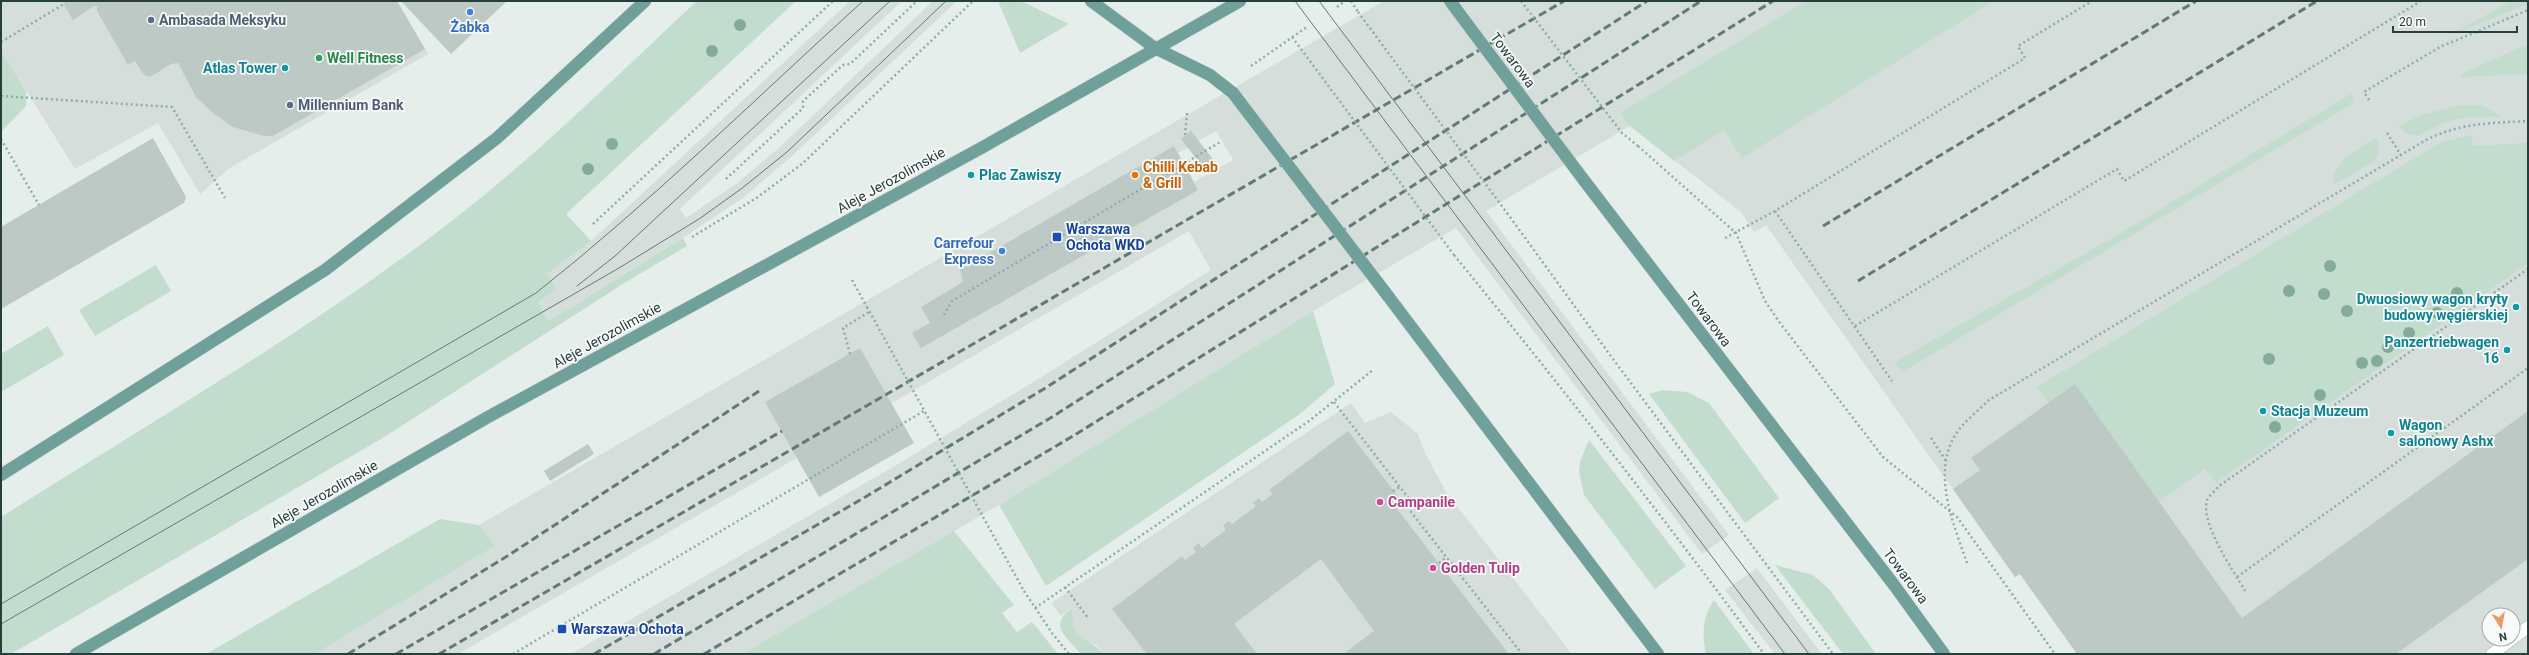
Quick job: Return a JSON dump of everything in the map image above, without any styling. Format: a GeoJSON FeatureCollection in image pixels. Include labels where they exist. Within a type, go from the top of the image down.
{"type":"FeatureCollection","features":[{"type":"Feature","properties":{"kind":"main road"},"geometry":{"type":"LineString","coordinates":[[1,476],[325,270],[497,138],[645,1]]}},
{"type":"Feature","properties":{"kind":"main road"},"geometry":{"type":"LineString","coordinates":[[1091,1],[1155,48],[1210,75],[1233,93],[1658,654]]}},
{"type":"Feature","properties":{"kind":"main road","name":"Aleje Jerozolimskie"},"geometry":{"type":"LineString","coordinates":[[76,654],[488,417],[983,147],[1240,1]]}},
{"type":"Feature","properties":{"kind":"main road","name":"Towarowa"},"geometry":{"type":"LineString","coordinates":[[1450,1],[1584,179],[1894,584],[1944,654]]}},
{"type":"Feature","properties":{"kind":"lane"},"geometry":{"type":"LineString","coordinates":[[2492,654],[2502,647]]}},
{"type":"Feature","properties":{"kind":"path"},"geometry":{"type":"LineString","coordinates":[[593,224],[833,1]]}},
{"type":"Feature","properties":{"kind":"path"},"geometry":{"type":"LineString","coordinates":[[726,179],[803,108],[803,101],[843,65],[850,64],[917,1]]}},
{"type":"Feature","properties":{"kind":"path"},"geometry":{"type":"LineString","coordinates":[[692,237],[758,198],[802,164],[973,1]]}},
{"type":"Feature","properties":{"kind":"path"},"geometry":{"type":"LineString","coordinates":[[1337,8],[1345,1]]}},
{"type":"Feature","properties":{"kind":"path"},"geometry":{"type":"LineString","coordinates":[[1351,1],[1610,355],[1833,654]]}},
{"type":"Feature","properties":{"kind":"path"},"geometry":{"type":"LineString","coordinates":[[1521,1],[1622,133],[1736,233],[1765,301],[1871,442],[1889,462],[1949,510],[1961,522],[2055,654]]}},
{"type":"Feature","properties":{"kind":"path"},"geometry":{"type":"LineString","coordinates":[[1725,238],[1775,211],[2025,58],[2018,46],[2092,1]]}},
{"type":"Feature","properties":{"kind":"path"},"geometry":{"type":"LineString","coordinates":[[1854,326],[2117,169],[2124,181],[2422,1]]}},
{"type":"Feature","properties":{"kind":"path"},"geometry":{"type":"LineString","coordinates":[[1,42],[64,4]]}},
{"type":"Feature","properties":{"kind":"path"},"geometry":{"type":"LineString","coordinates":[[2369,100],[2364,92],[2440,47],[2528,10]]}},
{"type":"Feature","properties":{"kind":"path"},"geometry":{"type":"LineString","coordinates":[[1251,66],[1307,27]]}},
{"type":"Feature","properties":{"kind":"path"},"geometry":{"type":"LineString","coordinates":[[1292,37],[1454,255],[1557,381],[1693,557],[1764,654]]}},
{"type":"Feature","properties":{"kind":"path"},"geometry":{"type":"LineString","coordinates":[[1,96],[172,107],[225,198]]}},
{"type":"Feature","properties":{"kind":"path"},"geometry":{"type":"LineString","coordinates":[[1185,135],[1187,113]]}},
{"type":"Feature","properties":{"kind":"path"},"geometry":{"type":"LineString","coordinates":[[1967,563],[1949,510],[1945,481],[1946,461],[1952,440],[1965,423],[1989,400],[2401,155],[2447,130],[2469,124],[2528,121]]}},
{"type":"Feature","properties":{"kind":"path"},"geometry":{"type":"LineString","coordinates":[[2387,133],[2401,155]]}},
{"type":"Feature","properties":{"kind":"path"},"geometry":{"type":"LineString","coordinates":[[1,139],[39,205]]}},
{"type":"Feature","properties":{"kind":"path"},"geometry":{"type":"LineString","coordinates":[[944,315],[952,301],[1222,141]]}},
{"type":"Feature","properties":{"kind":"path"},"geometry":{"type":"LineString","coordinates":[[1775,211],[1892,381]]}},
{"type":"Feature","properties":{"kind":"path"},"geometry":{"type":"LineString","coordinates":[[2245,591],[2221,550],[2206,517],[2207,500],[2219,486],[2528,269]]}},
{"type":"Feature","properties":{"kind":"path"},"geometry":{"type":"LineString","coordinates":[[852,280],[1024,591],[1069,654]]}},
{"type":"Feature","properties":{"kind":"path"},"geometry":{"type":"LineString","coordinates":[[850,354],[843,328],[869,312]]}},
{"type":"Feature","properties":{"kind":"path"},"geometry":{"type":"LineString","coordinates":[[2237,577],[2528,368]]}},
{"type":"Feature","properties":{"kind":"path"},"geometry":{"type":"LineString","coordinates":[[1035,608],[1309,421],[1373,370]]}},
{"type":"Feature","properties":{"kind":"path"},"geometry":{"type":"LineString","coordinates":[[1334,402],[1410,500],[1411,512],[1522,654]]}},
{"type":"Feature","properties":{"kind":"path"},"geometry":{"type":"LineString","coordinates":[[512,654],[924,411]]}},
{"type":"Feature","properties":{"kind":"path"},"geometry":{"type":"LineString","coordinates":[[1931,438],[1946,461]]}},
{"type":"Feature","properties":{"kind":"path"},"geometry":{"type":"LineString","coordinates":[[1393,491],[1400,487]]}},
{"type":"Feature","properties":{"kind":"path"},"geometry":{"type":"LineString","coordinates":[[1439,563],[1447,557]]}},
{"type":"Feature","properties":{"kind":"path"},"geometry":{"type":"LineString","coordinates":[[1065,587],[1088,618]]}},
{"type":"Feature","properties":{"kind":"shaded area"},"geometry":{"type":"Polygon","coordinates":[[[1,1],[397,1],[428,54],[228,169],[200,194],[158,123],[75,169],[1,50],[1,1]]]}},
{"type":"Feature","properties":{"kind":"shaded area"},"geometry":{"type":"Polygon","coordinates":[[[850,1],[902,1],[680,209],[686,218],[736,184],[781,146],[933,1],[956,2],[792,156],[744,197],[683,238],[549,321],[538,302],[557,289],[547,274],[591,241],[850,1]]]}},
{"type":"Feature","properties":{"kind":"shaded area"},"geometry":{"type":"Polygon","coordinates":[[[1384,1],[2528,1],[2528,654],[2077,654],[2020,574],[2015,577],[1766,225],[1754,232],[1741,212],[1630,126],[1486,211],[1729,535],[1702,554],[1456,228],[1313,311],[999,505],[742,654],[571,654],[898,464],[1040,378],[1211,270],[1189,231],[458,654],[315,654],[495,546],[479,525],[1384,1]],[[1216,131],[1178,153],[1194,182],[1233,160],[1216,131]]]}},
{"type":"Feature","properties":{"kind":"shaded area"},"geometry":{"type":"Polygon","coordinates":[[[1351,403],[1365,423],[1391,412],[1418,434],[1425,453],[1446,492],[1572,654],[1104,654],[1097,645],[1089,643],[1079,635],[1074,628],[1070,609],[1061,616],[1051,603],[1351,403]]]}},
{"type":"Feature","properties":{"kind":"shaded area"},"geometry":{"type":"Polygon","coordinates":[[[1757,568],[1822,654],[1775,654],[1725,590],[1757,568]]]}},
{"type":"Feature","properties":{"kind":"green space"},"geometry":{"type":"Polygon","coordinates":[[[697,1],[796,1],[566,214],[591,241],[547,274],[557,289],[538,302],[549,321],[683,238],[687,246],[626,282],[381,439],[11,654],[1,654],[1,517],[288,337],[399,260],[453,220],[517,168],[697,1]]]}},
{"type":"Feature","properties":{"kind":"green space"},"geometry":{"type":"Polygon","coordinates":[[[998,1],[1021,1],[1069,24],[1020,53],[998,1]]]}},
{"type":"Feature","properties":{"kind":"green space"},"geometry":{"type":"Polygon","coordinates":[[[1806,1],[1994,1],[1742,158],[1724,130],[1674,161],[1630,126],[1620,113],[1806,1]]]}},
{"type":"Feature","properties":{"kind":"green space"},"geometry":{"type":"Polygon","coordinates":[[[2510,1],[2528,1],[2528,4],[2452,35],[2510,1]]]}},
{"type":"Feature","properties":{"kind":"green space"},"geometry":{"type":"Polygon","coordinates":[[[2528,44],[2528,74],[2460,77],[2463,73],[2528,44]]]}},
{"type":"Feature","properties":{"kind":"green space"},"geometry":{"type":"Polygon","coordinates":[[[1,50],[26,91],[26,106],[1,132],[1,50]]]}},
{"type":"Feature","properties":{"kind":"green space"},"geometry":{"type":"Polygon","coordinates":[[[2351,94],[2355,102],[1902,372],[1895,362],[2114,237],[2351,94]]]}},
{"type":"Feature","properties":{"kind":"green space"},"geometry":{"type":"Polygon","coordinates":[[[2461,105],[2481,105],[2501,116],[2461,118],[2443,123],[2417,136],[2407,134],[2399,126],[2421,115],[2461,105]]]}},
{"type":"Feature","properties":{"kind":"green space"},"geometry":{"type":"Polygon","coordinates":[[[2471,135],[2473,146],[2528,143],[2528,263],[2216,483],[2205,469],[2159,502],[2075,385],[2049,403],[2037,387],[2428,150],[2443,142],[2471,135]]]}},
{"type":"Feature","properties":{"kind":"green space"},"geometry":{"type":"Polygon","coordinates":[[[2377,138],[2380,149],[2373,162],[2337,183],[2332,183],[2338,167],[2348,156],[2377,138]]]}},
{"type":"Feature","properties":{"kind":"green space"},"geometry":{"type":"Polygon","coordinates":[[[156,265],[171,291],[95,336],[79,310],[156,265]]]}},
{"type":"Feature","properties":{"kind":"green space"},"geometry":{"type":"Polygon","coordinates":[[[1313,311],[1335,384],[1300,414],[1046,586],[999,505],[1313,311]]]}},
{"type":"Feature","properties":{"kind":"green space"},"geometry":{"type":"Polygon","coordinates":[[[48,326],[64,355],[1,392],[1,354],[48,326]]]}},
{"type":"Feature","properties":{"kind":"green space"},"geometry":{"type":"Polygon","coordinates":[[[1663,390],[1687,392],[1709,403],[1779,498],[1745,523],[1649,394],[1663,390]]]}},
{"type":"Feature","properties":{"kind":"green space"},"geometry":{"type":"Polygon","coordinates":[[[1589,440],[1686,566],[1655,589],[1584,495],[1579,472],[1580,462],[1589,440]]]}},
{"type":"Feature","properties":{"kind":"green space"},"geometry":{"type":"Polygon","coordinates":[[[440,519],[479,525],[495,546],[315,654],[206,654],[440,519]]]}},
{"type":"Feature","properties":{"kind":"green space"},"geometry":{"type":"Polygon","coordinates":[[[954,531],[1014,605],[1002,613],[1017,632],[1032,622],[1058,654],[742,654],[954,531]]]}},
{"type":"Feature","properties":{"kind":"green space"},"geometry":{"type":"Polygon","coordinates":[[[1775,565],[1813,575],[1829,589],[1876,654],[1843,654],[1775,565]]]}},
{"type":"Feature","properties":{"kind":"green space"},"geometry":{"type":"Polygon","coordinates":[[[1714,600],[1754,654],[1706,654],[1704,639],[1705,619],[1714,600]]]}},
{"type":"Feature","properties":{"kind":"green space"},"geometry":{"type":"Polygon","coordinates":[[[1071,609],[1073,625],[1077,632],[1080,636],[1104,654],[1081,654],[1062,632],[1060,626],[1061,621],[1064,615],[1071,609]]]}},
{"type":"Feature","properties":{"kind":"building","name":"Atlas Tower"},"geometry":{"type":"Polygon","coordinates":[[[62,1],[397,1],[425,49],[273,136],[264,136],[233,127],[213,113],[196,97],[178,63],[171,64],[150,77],[144,75],[135,61],[128,65],[97,11],[97,6],[94,6],[73,20],[62,1]]]}},
{"type":"Feature","properties":{"kind":"building"},"geometry":{"type":"Polygon","coordinates":[[[401,1],[507,1],[451,54],[401,1]]]}},
{"type":"Feature","properties":{"kind":"building"},"geometry":{"type":"Polygon","coordinates":[[[1191,131],[1215,162],[1205,170],[1181,139],[1191,131]]]}},
{"type":"Feature","properties":{"kind":"building"},"geometry":{"type":"Polygon","coordinates":[[[153,138],[186,197],[184,203],[1,309],[1,227],[153,138]]]}},
{"type":"Feature","properties":{"kind":"building"},"geometry":{"type":"Polygon","coordinates":[[[1174,146],[1198,190],[921,348],[912,333],[930,323],[921,307],[963,282],[960,270],[1174,146]]]}},
{"type":"Feature","properties":{"kind":"building"},"geometry":{"type":"Polygon","coordinates":[[[860,348],[914,443],[819,497],[765,402],[860,348]]]}},
{"type":"Feature","properties":{"kind":"building"},"geometry":{"type":"Polygon","coordinates":[[[2075,384],[2242,618],[2528,411],[2528,559],[2396,654],[2077,654],[2020,574],[2015,577],[1953,489],[1980,470],[1971,458],[2075,384]]]}},
{"type":"Feature","properties":{"kind":"building"},"geometry":{"type":"Polygon","coordinates":[[[1348,431],[1400,499],[1394,505],[1509,654],[1343,654],[1374,631],[1321,559],[1234,624],[1257,654],[1147,654],[1112,609],[1182,556],[1185,560],[1196,552],[1193,548],[1199,543],[1202,548],[1226,530],[1223,525],[1229,521],[1232,524],[1256,506],[1253,503],[1259,498],[1262,502],[1273,494],[1269,490],[1348,431]]]}},
{"type":"Feature","properties":{"kind":"building"},"geometry":{"type":"Polygon","coordinates":[[[588,444],[594,454],[550,481],[544,471],[588,444]]]}},
{"type":"Feature","properties":{"kind":"tram line"},"geometry":{"type":"LineString","coordinates":[[1,604],[536,293],[578,259],[661,187],[863,1]]}},
{"type":"Feature","properties":{"kind":"tram line"},"geometry":{"type":"LineString","coordinates":[[577,286],[615,256],[890,1]]}},
{"type":"Feature","properties":{"kind":"tram line"},"geometry":{"type":"LineString","coordinates":[[1,624],[619,268],[699,219],[741,189],[787,152],[946,1]]}},
{"type":"Feature","properties":{"kind":"tram line"},"geometry":{"type":"LineString","coordinates":[[1295,1],[1785,654]]}},
{"type":"Feature","properties":{"kind":"tram line"},"geometry":{"type":"LineString","coordinates":[[1319,1],[1809,654]]}},
{"type":"Feature","properties":{"kind":"railway"},"geometry":{"type":"LineString","coordinates":[[439,654],[1564,1]]}},
{"type":"Feature","properties":{"kind":"railway"},"geometry":{"type":"LineString","coordinates":[[594,654],[867,496],[1047,387],[1647,1]]}},
{"type":"Feature","properties":{"kind":"railway"},"geometry":{"type":"LineString","coordinates":[[654,654],[1052,417],[1701,1]]}},
{"type":"Feature","properties":{"kind":"railway"},"geometry":{"type":"LineString","coordinates":[[704,654],[1073,436],[1773,1]]}},
{"type":"Feature","properties":{"kind":"railway"},"geometry":{"type":"LineString","coordinates":[[1823,226],[2196,1]]}},
{"type":"Feature","properties":{"kind":"railway"},"geometry":{"type":"LineString","coordinates":[[1858,281],[2317,1]]}},
{"type":"Feature","properties":{"kind":"railway"},"geometry":{"type":"LineString","coordinates":[[348,654],[509,555],[759,391]]}},
{"type":"Feature","properties":{"kind":"railway"},"geometry":{"type":"LineString","coordinates":[[396,654],[782,431]]}},
{"type":"Feature","properties":{"kind":"place","name":"Żabka"},"geometry":{"type":"Point","coordinates":[470,12]}},
{"type":"Feature","properties":{"kind":"place","name":"Ambasada Meksyku"},"geometry":{"type":"Point","coordinates":[151,20]}},
{"type":"Feature","properties":{"kind":"place","name":"Well Fitness"},"geometry":{"type":"Point","coordinates":[319,58]}},
{"type":"Feature","properties":{"kind":"place","name":"Atlas Tower"},"geometry":{"type":"Point","coordinates":[285,68]}},
{"type":"Feature","properties":{"kind":"place","name":"Millennium Bank"},"geometry":{"type":"Point","coordinates":[290,105]}},
{"type":"Feature","properties":{"kind":"place","name":"Plac Zawiszy"},"geometry":{"type":"Point","coordinates":[971,175]}},
{"type":"Feature","properties":{"kind":"place","name":"Chilli Kebab & Grill"},"geometry":{"type":"Point","coordinates":[1135,175]}},
{"type":"Feature","properties":{"kind":"place","name":"Warszawa Ochota WKD"},"geometry":{"type":"Point","coordinates":[1057,237]}},
{"type":"Feature","properties":{"kind":"place","name":"Carrefour Express"},"geometry":{"type":"Point","coordinates":[1002,251]}},
{"type":"Feature","properties":{"kind":"place","name":"Dwuosiowy wagon kryty budowy węgierskiej"},"geometry":{"type":"Point","coordinates":[2516,307]}},
{"type":"Feature","properties":{"kind":"place","name":"Panzertriebwagen 16"},"geometry":{"type":"Point","coordinates":[2507,350]}},
{"type":"Feature","properties":{"kind":"place","name":"Stacja Muzeum"},"geometry":{"type":"Point","coordinates":[2263,411]}},
{"type":"Feature","properties":{"kind":"place","name":"Wagon salonowy Ashx"},"geometry":{"type":"Point","coordinates":[2391,433]}},
{"type":"Feature","properties":{"kind":"place","name":"Campanile"},"geometry":{"type":"Point","coordinates":[1380,502]}},
{"type":"Feature","properties":{"kind":"place","name":"Golden Tulip"},"geometry":{"type":"Point","coordinates":[1433,568]}},
{"type":"Feature","properties":{"kind":"place","name":"Warszawa Ochota"},"geometry":{"type":"Point","coordinates":[562,629]}}]}
